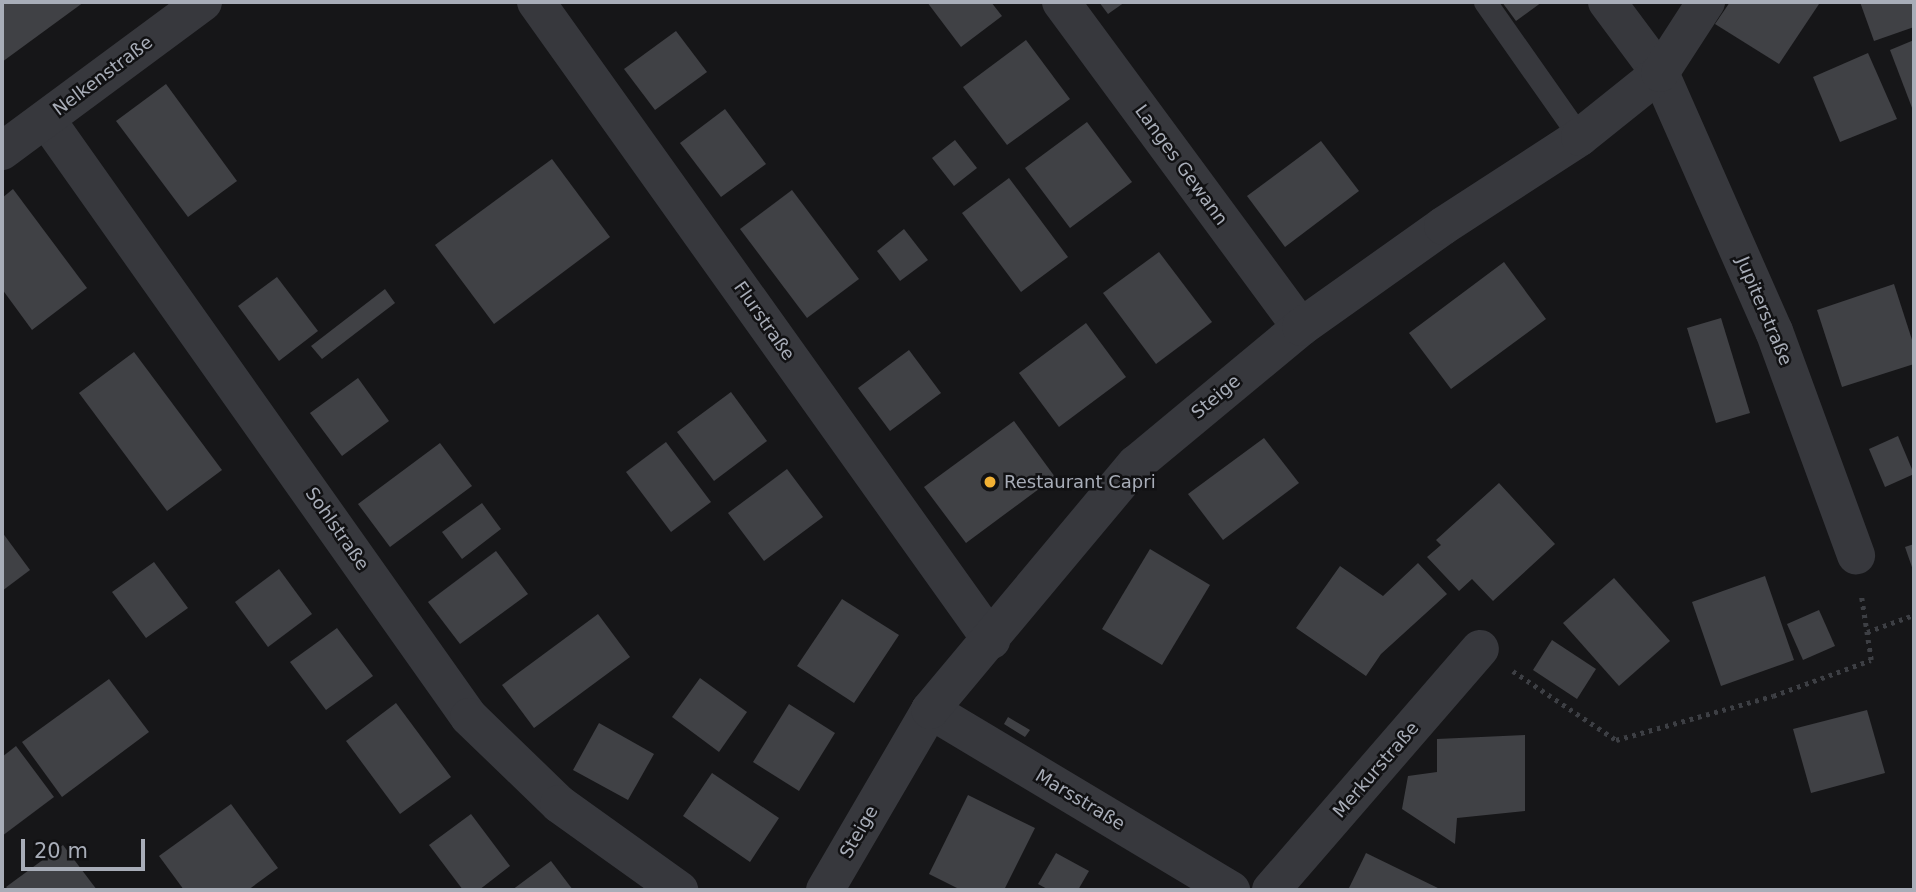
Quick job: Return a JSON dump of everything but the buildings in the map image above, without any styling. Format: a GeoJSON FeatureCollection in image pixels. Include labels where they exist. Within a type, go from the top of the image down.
{"type":"FeatureCollection","features":[{"type":"Feature","properties":{"kind":"street","name":"Nelkenstraße"},"geometry":{"type":"LineString","coordinates":[[2,151],[203,2]]}},
{"type":"Feature","properties":{"kind":"street","name":"Langes Gewann"},"geometry":{"type":"LineString","coordinates":[[1061,2],[1301,327]]}},
{"type":"Feature","properties":{"kind":"street","name":"Jupiterstraße"},"geometry":{"type":"LineString","coordinates":[[1607,2],[1660,73],[1774,331],[1856,555]]}},
{"type":"Feature","properties":{"kind":"street","name":"Steige"},"geometry":{"type":"LineString","coordinates":[[825,890],[930,710],[1136,464],[1301,327],[1443,226],[1580,137],[1660,73],[1706,2]]}},
{"type":"Feature","properties":{"kind":"street","name":"Flurstraße"},"geometry":{"type":"LineString","coordinates":[[552,7],[991,640]]}},
{"type":"Feature","properties":{"kind":"street","name":"Sohlstraße"},"geometry":{"type":"LineString","coordinates":[[46,119],[469,717],[559,804],[679,890]]}},
{"type":"Feature","properties":{"kind":"street","name":"Merkurstraße"},"geometry":{"type":"LineString","coordinates":[[1271,890],[1480,649]]}},
{"type":"Feature","properties":{"kind":"street","name":"Marsstraße"},"geometry":{"type":"LineString","coordinates":[[930,710],[1231,890]]}},
{"type":"Feature","properties":{"kind":"lane"},"geometry":{"type":"LineString","coordinates":[[1485,2],[1580,137]]}},
{"type":"Feature","properties":{"kind":"path"},"geometry":{"type":"LineString","coordinates":[[1480,649],[1616,740],[1773,696],[1871,660],[1856,555]]}},
{"type":"Feature","properties":{"kind":"path"},"geometry":{"type":"LineString","coordinates":[[1867,632],[1914,615]]}},
{"type":"Feature","properties":{"kind":"place","name":"Restaurant Capri"},"geometry":{"type":"Point","coordinates":[990,482]}}]}
